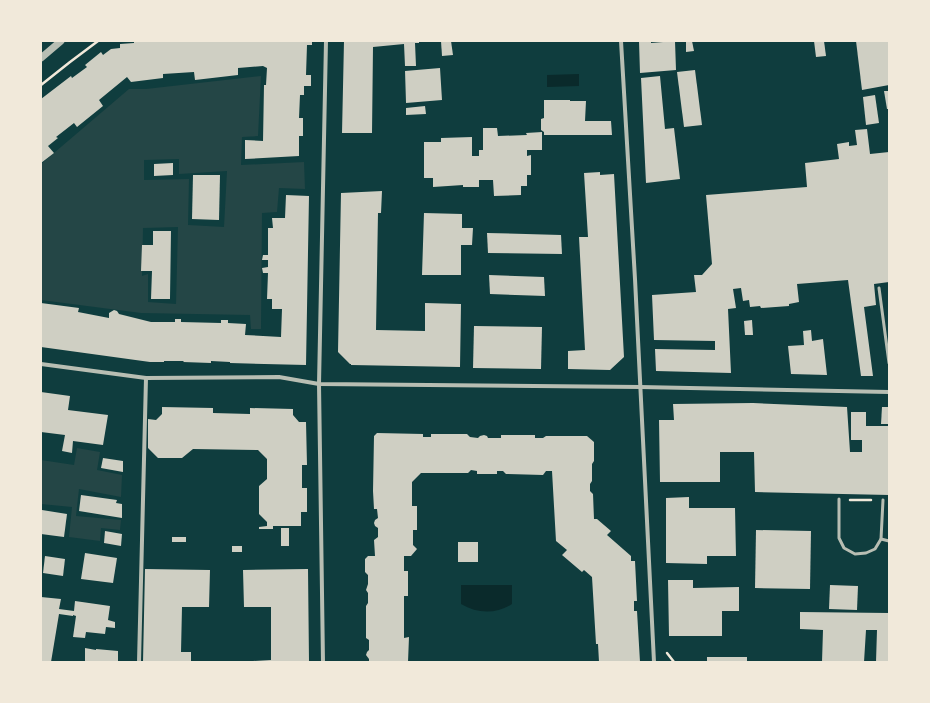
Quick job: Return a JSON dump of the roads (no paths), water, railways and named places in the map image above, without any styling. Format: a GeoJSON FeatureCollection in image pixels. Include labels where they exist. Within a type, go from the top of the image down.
{"type":"FeatureCollection","features":[{"type":"Feature","properties":{"kind":"street"},"geometry":{"type":"LineString","coordinates":[[323,662],[319,384],[326,41]]}},
{"type":"Feature","properties":{"kind":"street"},"geometry":{"type":"LineString","coordinates":[[621,41],[635,279],[654,662]]}},
{"type":"Feature","properties":{"kind":"street"},"geometry":{"type":"LineString","coordinates":[[41,58],[57,42]]}},
{"type":"Feature","properties":{"kind":"street"},"geometry":{"type":"LineString","coordinates":[[41,364],[146,378],[279,377],[319,384],[889,392]]}},
{"type":"Feature","properties":{"kind":"street"},"geometry":{"type":"LineString","coordinates":[[140,662],[146,378]]}},
{"type":"Feature","properties":{"kind":"lane"},"geometry":{"type":"LineString","coordinates":[[879,288],[889,363]]}},
{"type":"Feature","properties":{"kind":"lane"},"geometry":{"type":"LineString","coordinates":[[839,499],[839,538],[844,548],[855,554],[866,553],[875,549],[881,539],[883,500]]}},
{"type":"Feature","properties":{"kind":"lane"},"geometry":{"type":"LineString","coordinates":[[881,539],[889,541]]}}]}
